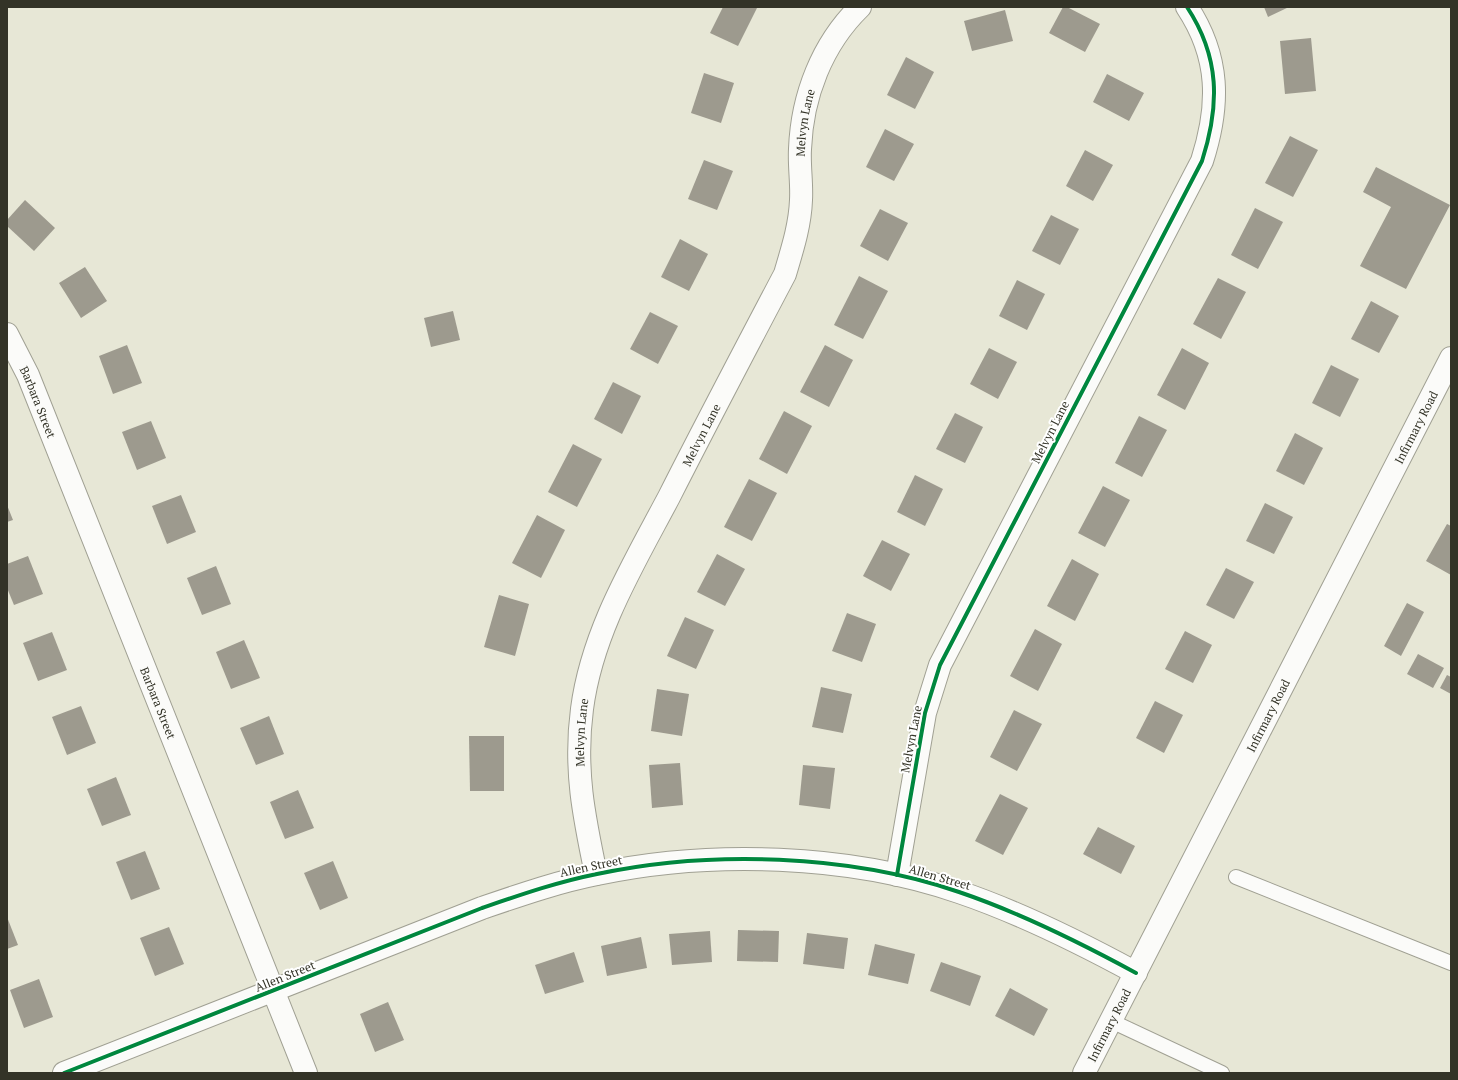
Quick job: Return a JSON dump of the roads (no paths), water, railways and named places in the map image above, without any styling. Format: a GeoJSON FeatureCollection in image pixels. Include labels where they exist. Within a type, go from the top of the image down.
{"type":"FeatureCollection","features":[{"type":"Feature","properties":{"kind":"street","name":"Melvyn Lane"},"geometry":{"type":"LineString","coordinates":[[596,874],[581,803],[578,772],[582,709],[595,649],[619,591],[785,274],[796,238],[801,201],[800,149],[803,113],[813,79],[828,46],[849,17],[860,7]]}},
{"type":"Feature","properties":{"kind":"street","name":"Melvyn Lane"},"geometry":{"type":"LineString","coordinates":[[897,875],[925,713],[940,665],[1202,161],[1211,134],[1215,105],[1214,76],[1208,48],[1197,22],[1187,7]]}},
{"type":"Feature","properties":{"kind":"street","name":"Barbara Street"},"geometry":{"type":"LineString","coordinates":[[7,334],[28,375],[306,1073]]}},
{"type":"Feature","properties":{"kind":"street","name":"Infirmary Road"},"geometry":{"type":"LineString","coordinates":[[1084,1073],[1451,358]]}},
{"type":"Feature","properties":{"kind":"street","name":"Allen Street"},"geometry":{"type":"LineString","coordinates":[[64,1073],[482,908],[536,889],[596,874],[651,865],[705,860],[774,859],[836,865],[897,875],[957,891],[1016,913],[1071,939],[1136,973]]}},
{"type":"Feature","properties":{"kind":"lane"},"geometry":{"type":"LineString","coordinates":[[1236,877],[1451,963]]}},
{"type":"Feature","properties":{"kind":"lane"},"geometry":{"type":"LineString","coordinates":[[1111,1021],[1222,1073]]}}]}
